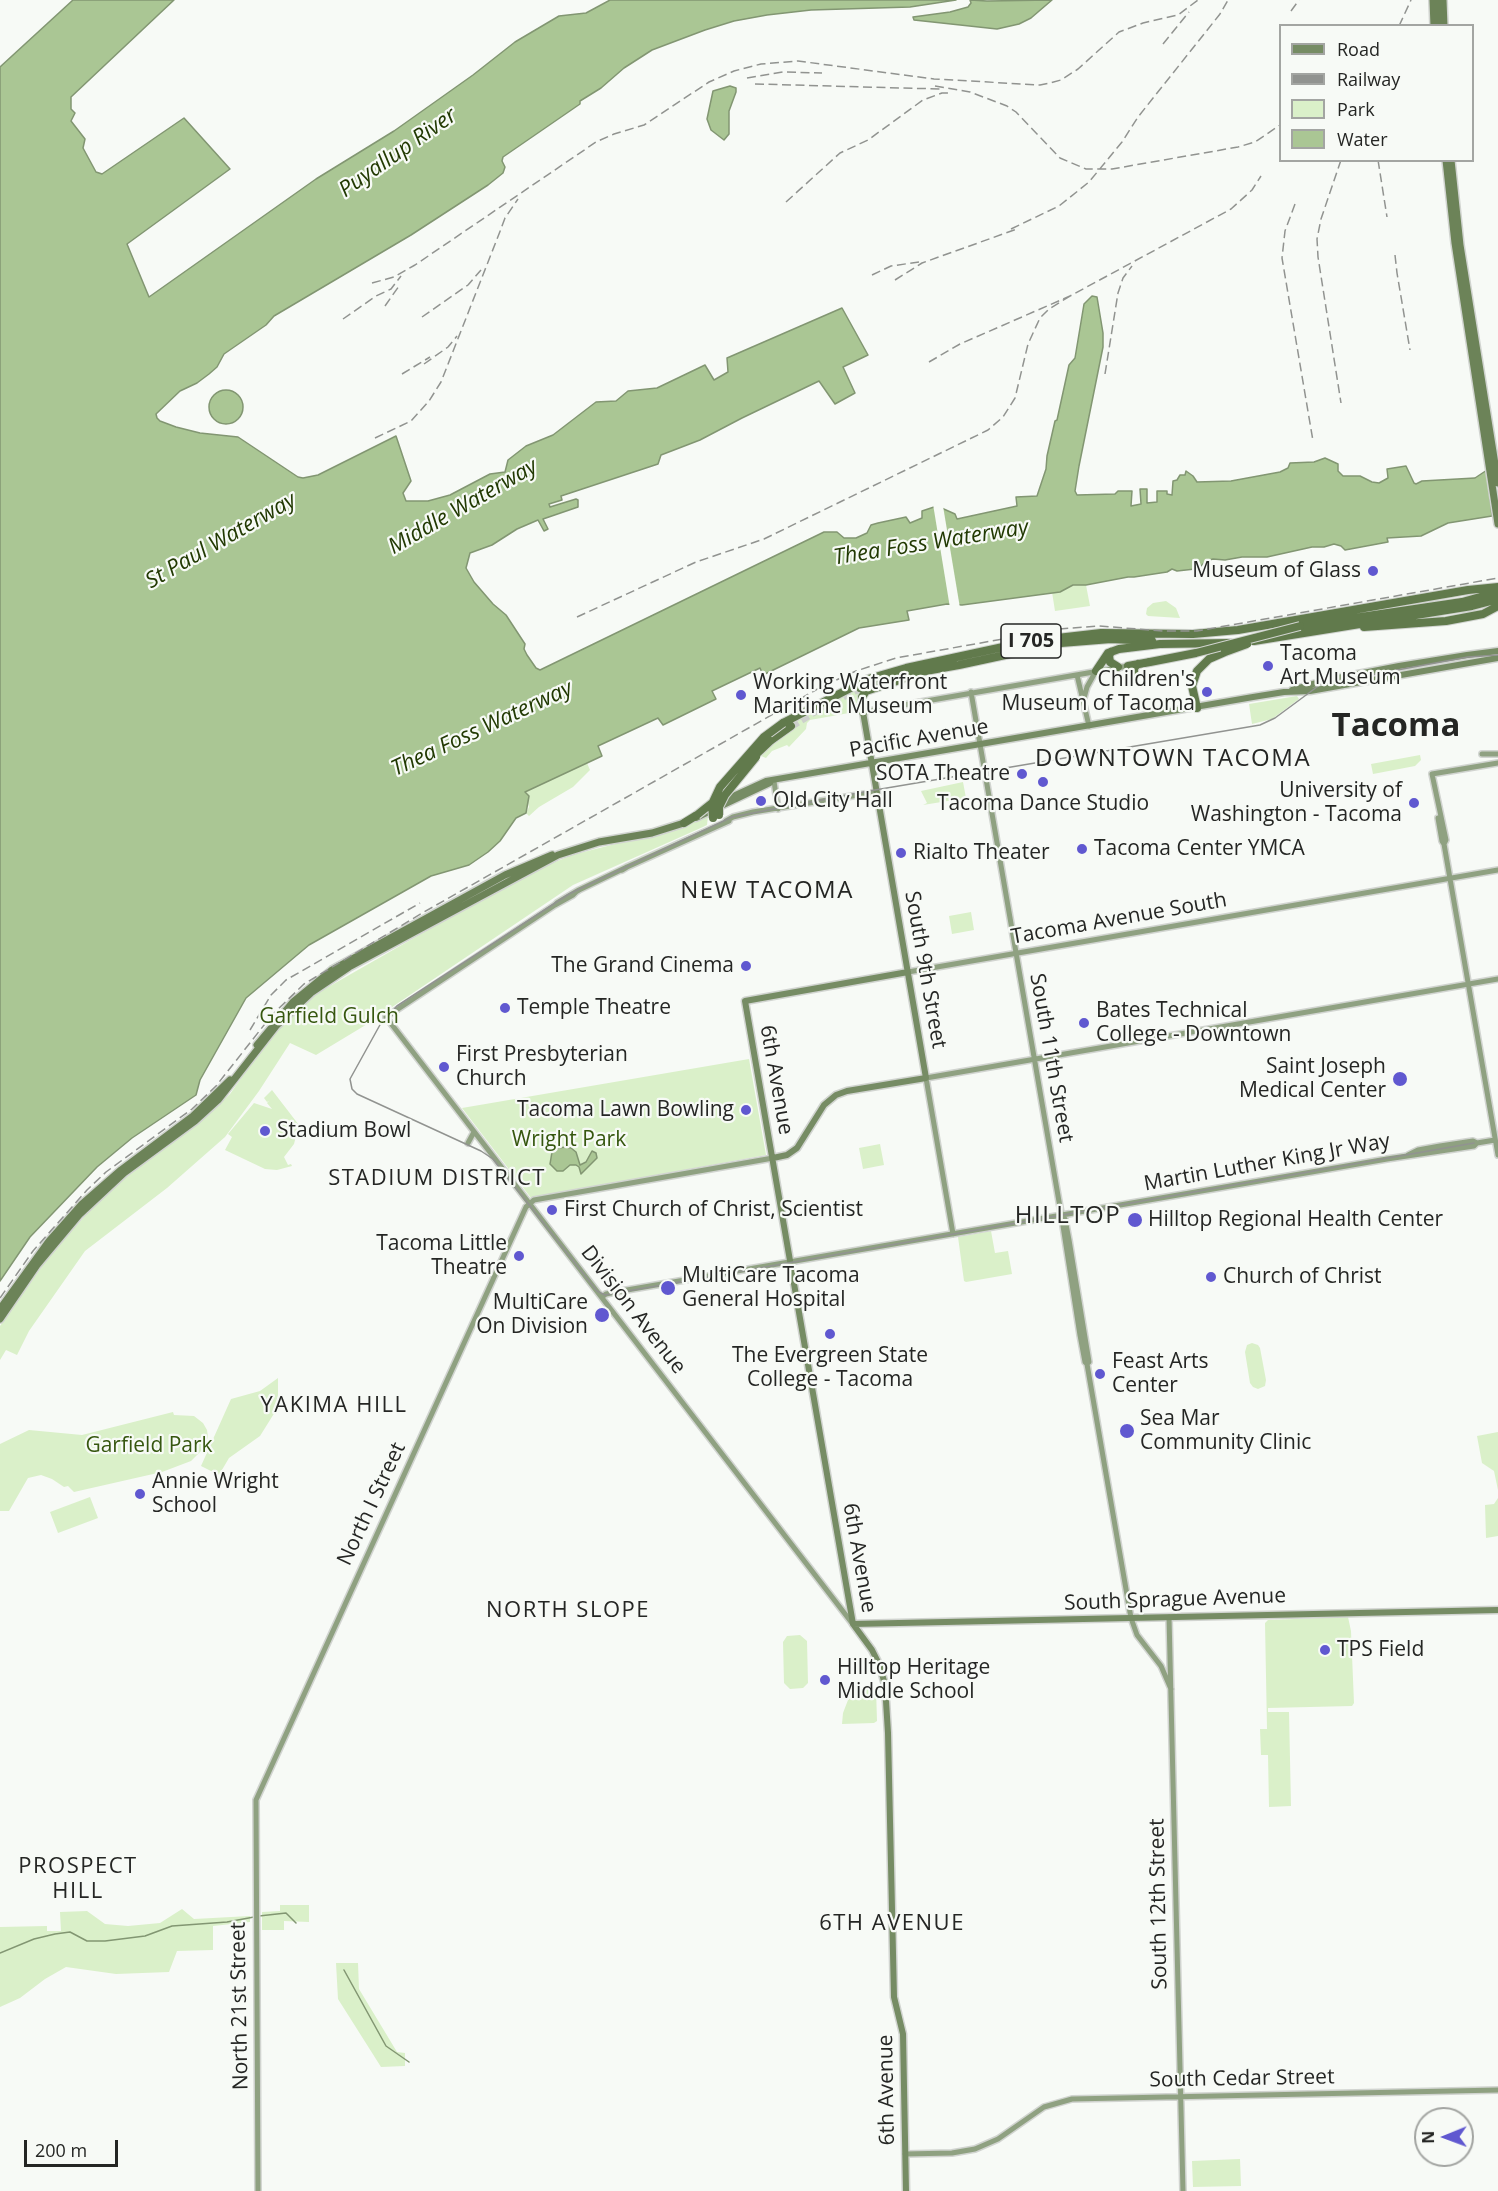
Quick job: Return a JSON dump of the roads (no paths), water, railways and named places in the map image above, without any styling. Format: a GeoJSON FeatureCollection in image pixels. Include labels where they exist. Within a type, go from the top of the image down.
{"type":"FeatureCollection","features":[{"type":"Feature","properties":{"kind":"highway"},"geometry":{"type":"LineString","coordinates":[[1433,0],[1441,10],[1439,24]]}},
{"type":"Feature","properties":{"kind":"highway"},"geometry":{"type":"LineString","coordinates":[[1438,0],[1445,24]]}},
{"type":"Feature","properties":{"kind":"highway"},"geometry":{"type":"LineString","coordinates":[[1435,24],[1445,0]]}},
{"type":"Feature","properties":{"kind":"highway"},"geometry":{"type":"LineString","coordinates":[[1446,162],[1454,234],[1498,483]]}},
{"type":"Feature","properties":{"kind":"highway"},"geometry":{"type":"LineString","coordinates":[[1451,162],[1498,524]]}},
{"type":"Feature","properties":{"kind":"highway"},"geometry":{"type":"LineString","coordinates":[[1335,613],[1485,587],[1498,580]]}},
{"type":"Feature","properties":{"kind":"highway"},"geometry":{"type":"LineString","coordinates":[[1485,587],[1498,590]]}},
{"type":"Feature","properties":{"kind":"highway"},"geometry":{"type":"LineString","coordinates":[[1128,666],[1204,651],[1300,627],[1462,602],[1498,590]]}},
{"type":"Feature","properties":{"kind":"highway","name":"I 705"},"geometry":{"type":"LineString","coordinates":[[860,688],[893,676],[1061,643],[1130,636],[1210,633],[1498,590]]}},
{"type":"Feature","properties":{"kind":"highway","name":"I 705"},"geometry":{"type":"LineString","coordinates":[[798,715],[856,684],[906,668],[1050,638],[1086,634],[1211,643],[1251,641],[1472,606],[1498,599]]}},
{"type":"Feature","properties":{"kind":"highway"},"geometry":{"type":"LineString","coordinates":[[1321,630],[1430,623],[1496,609]]}},
{"type":"Feature","properties":{"kind":"highway"},"geometry":{"type":"LineString","coordinates":[[1197,708],[1194,699],[1194,679],[1199,668],[1209,659],[1300,627]]}},
{"type":"Feature","properties":{"kind":"highway"},"geometry":{"type":"LineString","coordinates":[[1096,671],[1106,655],[1126,647],[1211,643]]}},
{"type":"Feature","properties":{"kind":"highway"},"geometry":{"type":"LineString","coordinates":[[1112,651],[1109,660],[1118,668]]}},
{"type":"Feature","properties":{"kind":"highway"},"geometry":{"type":"LineString","coordinates":[[1134,678],[1134,668],[1140,664]]}},
{"type":"Feature","properties":{"kind":"highway"},"geometry":{"type":"LineString","coordinates":[[863,712],[862,698],[868,690],[953,666]]}},
{"type":"Feature","properties":{"kind":"highway"},"geometry":{"type":"LineString","coordinates":[[0,1319],[52,1245],[86,1208],[124,1173],[213,1105],[229,1089],[276,1026],[304,999],[381,946],[505,875],[540,859],[599,842],[652,833],[684,823],[713,802],[750,760],[798,715]]}},
{"type":"Feature","properties":{"kind":"highway"},"geometry":{"type":"LineString","coordinates":[[641,834],[696,814],[713,799],[753,754],[798,715]]}},
{"type":"Feature","properties":{"kind":"highway"},"geometry":{"type":"LineString","coordinates":[[719,821],[712,804],[720,787],[764,738],[786,727]]}},
{"type":"Feature","properties":{"kind":"highway"},"geometry":{"type":"LineString","coordinates":[[719,821],[720,804],[727,792],[770,741]]}},
{"type":"Feature","properties":{"kind":"highway"},"geometry":{"type":"LineString","coordinates":[[0,1309],[49,1241],[76,1211],[121,1170],[215,1097],[292,1002],[332,970],[381,946]]}},
{"type":"Feature","properties":{"kind":"main road","name":"Pacific Avenue"},"geometry":{"type":"LineString","coordinates":[[696,814],[760,783],[1197,708],[1284,692],[1322,681],[1399,666],[1498,651]]}},
{"type":"Feature","properties":{"kind":"main road","name":"Pacific Avenue"},"geometry":{"type":"LineString","coordinates":[[1284,692],[1310,691],[1498,658]]}},
{"type":"Feature","properties":{"kind":"main road"},"geometry":{"type":"LineString","coordinates":[[863,712],[1128,666]]}},
{"type":"Feature","properties":{"kind":"main road"},"geometry":{"type":"LineString","coordinates":[[1084,699],[1086,687],[1096,671]]}},
{"type":"Feature","properties":{"kind":"main road"},"geometry":{"type":"LineString","coordinates":[[1077,675],[1089,726]]}},
{"type":"Feature","properties":{"kind":"main road","name":"South 11th Street"},"geometry":{"type":"LineString","coordinates":[[971,692],[1062,1215],[1080,1335],[1131,1618],[1138,1635],[1163,1670],[1171,1689]]}},
{"type":"Feature","properties":{"kind":"main road","name":"South 9th Street"},"geometry":{"type":"LineString","coordinates":[[863,712],[953,1234]]}},
{"type":"Feature","properties":{"kind":"main road"},"geometry":{"type":"LineString","coordinates":[[1482,754],[1498,754]]}},
{"type":"Feature","properties":{"kind":"main road"},"geometry":{"type":"LineString","coordinates":[[1498,763],[1432,774],[1440,809],[1444,844],[1498,1155]]}},
{"type":"Feature","properties":{"kind":"main road"},"geometry":{"type":"LineString","coordinates":[[774,781],[778,809]]}},
{"type":"Feature","properties":{"kind":"main road","name":"Pacific Avenue"},"geometry":{"type":"LineString","coordinates":[[684,823],[723,807],[774,781]]}},
{"type":"Feature","properties":{"kind":"main road"},"geometry":{"type":"LineString","coordinates":[[719,821],[744,814],[877,792]]}},
{"type":"Feature","properties":{"kind":"main road"},"geometry":{"type":"LineString","coordinates":[[719,821],[759,812]]}},
{"type":"Feature","properties":{"kind":"main road","name":"Division Avenue"},"geometry":{"type":"LineString","coordinates":[[719,821],[576,892],[386,1017],[853,1624]]}},
{"type":"Feature","properties":{"kind":"main road","name":"Tacoma Avenue South"},"geometry":{"type":"LineString","coordinates":[[745,1001],[1498,870]]}},
{"type":"Feature","properties":{"kind":"main road"},"geometry":{"type":"LineString","coordinates":[[530,1203],[534,1200],[786,1155],[796,1148],[826,1102],[847,1091],[1498,979]]}},
{"type":"Feature","properties":{"kind":"main road","name":"6th Avenue"},"geometry":{"type":"LineString","coordinates":[[745,1001],[853,1624],[865,1639],[880,1666],[887,1696],[894,1997],[903,2031],[906,2191]]}},
{"type":"Feature","properties":{"kind":"main road"},"geometry":{"type":"LineString","coordinates":[[468,1143],[474,1132]]}},
{"type":"Feature","properties":{"kind":"main road","name":"Martin Luther King Jr Way"},"geometry":{"type":"LineString","coordinates":[[602,1297],[610,1293],[1407,1155],[1418,1150],[1440,1146],[1495,1140]]}},
{"type":"Feature","properties":{"kind":"main road","name":"North I Street"},"geometry":{"type":"LineString","coordinates":[[255,1821],[257,1795],[526,1207],[530,1203]]}},
{"type":"Feature","properties":{"kind":"main road","name":"South Sprague Avenue"},"geometry":{"type":"LineString","coordinates":[[853,1624],[1498,1610]]}},
{"type":"Feature","properties":{"kind":"main road","name":"South 12th Street"},"geometry":{"type":"LineString","coordinates":[[1170,1617],[1183,2191]]}},
{"type":"Feature","properties":{"kind":"main road"},"geometry":{"type":"LineString","coordinates":[[865,1639],[866,1629],[870,1624]]}},
{"type":"Feature","properties":{"kind":"main road","name":"North 21st Street"},"geometry":{"type":"LineString","coordinates":[[255,1821],[258,2191]]}},
{"type":"Feature","properties":{"kind":"main road","name":"South Cedar Street"},"geometry":{"type":"LineString","coordinates":[[905,2154],[962,2152],[982,2146],[998,2139],[1039,2110],[1063,2101],[1091,2098],[1498,2090]]}},
{"type":"Feature","properties":{"kind":"water"},"geometry":{"type":"Polygon","coordinates":[[[73,0],[174,0],[71,97],[71,109],[75,113],[71,121],[85,139],[83,148],[96,172],[102,174],[184,118],[230,169],[127,244],[149,297],[316,179],[394,131],[515,42],[559,16],[586,13],[610,0],[956,0],[910,7],[811,10],[767,15],[734,21],[652,50],[580,101],[580,104],[503,157],[505,167],[503,173],[488,185],[411,235],[274,316],[266,325],[224,354],[217,367],[209,374],[180,391],[156,414],[160,421],[176,427],[200,433],[238,437],[298,477],[303,478],[318,475],[396,436],[411,481],[403,493],[406,501],[428,501],[450,495],[490,474],[505,472],[508,460],[526,446],[553,435],[596,402],[616,401],[628,391],[657,388],[705,365],[714,380],[728,372],[727,358],[842,308],[868,355],[843,367],[855,393],[835,404],[819,381],[700,440],[661,455],[658,464],[561,496],[562,500],[549,504],[550,507],[576,499],[578,507],[543,519],[548,529],[544,531],[538,520],[517,529],[492,545],[470,553],[466,568],[474,582],[506,615],[525,644],[524,649],[527,655],[540,670],[824,532],[837,532],[844,538],[856,538],[867,533],[871,525],[906,517],[910,523],[922,518],[922,511],[937,506],[955,514],[957,519],[1017,506],[1016,497],[1037,496],[1046,469],[1047,456],[1069,365],[1075,358],[1084,304],[1092,296],[1097,297],[1103,347],[1079,466],[1075,491],[1077,495],[1132,491],[1131,506],[1141,504],[1140,489],[1147,489],[1147,503],[1157,502],[1157,491],[1167,491],[1167,494],[1172,495],[1173,481],[1177,480],[1180,475],[1185,475],[1186,471],[1197,482],[1231,481],[1280,472],[1288,468],[1290,463],[1314,462],[1325,458],[1338,464],[1338,471],[1343,476],[1360,476],[1379,483],[1388,478],[1387,469],[1406,466],[1416,484],[1422,481],[1475,478],[1487,470],[1492,516],[1448,523],[1421,536],[1387,538],[1388,542],[1345,550],[1334,544],[1267,557],[1213,559],[1195,569],[1177,571],[1172,569],[1167,572],[1073,585],[1060,592],[962,605],[947,604],[907,611],[909,620],[859,628],[763,675],[760,668],[712,691],[716,699],[663,725],[658,718],[598,746],[602,756],[525,792],[529,796],[526,813],[516,818],[500,841],[488,852],[469,865],[431,876],[309,945],[246,998],[200,1080],[196,1095],[132,1138],[97,1167],[30,1237],[0,1281],[0,67],[73,0]]]}},
{"type":"Feature","properties":{"kind":"water"},"geometry":{"type":"Polygon","coordinates":[[[970,0],[1052,0],[1031,18],[1019,24],[997,29],[914,20],[913,17],[968,7],[970,0]]]}},
{"type":"Feature","properties":{"kind":"water"},"geometry":{"type":"Polygon","coordinates":[[[730,86],[736,88],[736,92],[729,111],[729,134],[724,140],[711,130],[707,119],[713,91],[730,86]]]}},
{"type":"Feature","properties":{"kind":"water"},"geometry":{"type":"Polygon","coordinates":[[[226,390],[238,395],[243,407],[238,419],[226,424],[214,419],[209,407],[214,395],[226,390]]]}},
{"type":"Feature","properties":{"kind":"water"},"geometry":{"type":"Polygon","coordinates":[[[566,1147],[576,1152],[580,1165],[586,1162],[592,1151],[596,1153],[597,1158],[581,1174],[576,1165],[570,1165],[563,1171],[557,1171],[550,1164],[552,1152],[566,1147]]]}},
{"type":"Feature","properties":{"kind":"waterway"},"geometry":{"type":"LineString","coordinates":[[259,1916],[286,1913],[296,1923]]}},
{"type":"Feature","properties":{"kind":"waterway"},"geometry":{"type":"LineString","coordinates":[[0,1953],[34,1939],[55,1934],[70,1932],[87,1941],[105,1941],[145,1936],[172,1926],[227,1922],[254,1917]]}},
{"type":"Feature","properties":{"kind":"waterway"},"geometry":{"type":"LineString","coordinates":[[344,1970],[386,2046],[409,2062]]}},
{"type":"Feature","properties":{"kind":"tunnel"},"geometry":{"type":"LineString","coordinates":[[791,726],[860,688]]}},
{"type":"Feature","properties":{"kind":"tram line"},"geometry":{"type":"LineString","coordinates":[[1474,1143],[605,1295],[597,1291],[493,1159],[481,1151],[357,1094],[352,1089],[350,1079],[381,1023],[397,1006],[569,894],[732,817],[869,791],[1260,725],[1275,718],[1321,684],[1468,657],[1498,655]]}},
{"type":"Feature","properties":{"kind":"railway"},"geometry":{"type":"LineString","coordinates":[[372,283],[394,277],[415,265],[596,142],[644,125],[709,82],[734,71],[761,64],[798,61],[934,79],[1040,85],[1061,80],[1078,69],[1119,32],[1143,23],[1178,15],[1198,0]]}},
{"type":"Feature","properties":{"kind":"railway"},"geometry":{"type":"LineString","coordinates":[[1011,229],[1059,206],[1089,182],[1220,14],[1228,0]]}},
{"type":"Feature","properties":{"kind":"railway"},"geometry":{"type":"LineString","coordinates":[[1291,11],[1299,0]]}},
{"type":"Feature","properties":{"kind":"railway"},"geometry":{"type":"LineString","coordinates":[[1400,24],[1411,0]]}},
{"type":"Feature","properties":{"kind":"railway"},"geometry":{"type":"LineString","coordinates":[[1163,44],[1189,12]]}},
{"type":"Feature","properties":{"kind":"railway"},"geometry":{"type":"LineString","coordinates":[[747,78],[783,72],[822,73]]}},
{"type":"Feature","properties":{"kind":"railway"},"geometry":{"type":"LineString","coordinates":[[755,84],[940,89]]}},
{"type":"Feature","properties":{"kind":"railway"},"geometry":{"type":"LineString","coordinates":[[935,86],[970,92],[1007,106],[1016,112],[1060,158],[1086,169],[1112,169],[1238,147],[1255,142],[1279,126]]}},
{"type":"Feature","properties":{"kind":"railway"},"geometry":{"type":"LineString","coordinates":[[786,202],[840,153],[868,140],[923,100],[942,93],[951,93]]}},
{"type":"Feature","properties":{"kind":"railway"},"geometry":{"type":"LineString","coordinates":[[1340,162],[1321,219],[1317,239],[1341,403]]}},
{"type":"Feature","properties":{"kind":"railway"},"geometry":{"type":"LineString","coordinates":[[1378,162],[1387,217]]}},
{"type":"Feature","properties":{"kind":"railway"},"geometry":{"type":"LineString","coordinates":[[929,362],[960,344],[1070,296],[1231,209],[1252,190],[1261,176]]}},
{"type":"Feature","properties":{"kind":"railway"},"geometry":{"type":"LineString","coordinates":[[375,438],[411,421],[429,401],[441,382],[505,218],[518,199]]}},
{"type":"Feature","properties":{"kind":"railway"},"geometry":{"type":"LineString","coordinates":[[1295,204],[1285,231],[1282,258],[1313,441]]}},
{"type":"Feature","properties":{"kind":"railway"},"geometry":{"type":"LineString","coordinates":[[895,280],[922,263],[1017,229]]}},
{"type":"Feature","properties":{"kind":"railway"},"geometry":{"type":"LineString","coordinates":[[1395,255],[1410,350]]}},
{"type":"Feature","properties":{"kind":"railway"},"geometry":{"type":"LineString","coordinates":[[872,275],[891,266],[919,262]]}},
{"type":"Feature","properties":{"kind":"railway"},"geometry":{"type":"LineString","coordinates":[[1105,374],[1118,293],[1123,278],[1132,266]]}},
{"type":"Feature","properties":{"kind":"railway"},"geometry":{"type":"LineString","coordinates":[[422,317],[468,285],[481,270]]}},
{"type":"Feature","properties":{"kind":"railway"},"geometry":{"type":"LineString","coordinates":[[343,319],[376,296],[391,289],[401,276]]}},
{"type":"Feature","properties":{"kind":"railway"},"geometry":{"type":"LineString","coordinates":[[385,306],[399,286]]}},
{"type":"Feature","properties":{"kind":"railway"},"geometry":{"type":"LineString","coordinates":[[577,617],[696,562],[764,539],[988,430],[1003,417],[1015,398],[1028,344],[1040,318],[1049,309],[1070,296]]}},
{"type":"Feature","properties":{"kind":"railway"},"geometry":{"type":"LineString","coordinates":[[424,364],[448,347],[457,336]]}},
{"type":"Feature","properties":{"kind":"railway"},"geometry":{"type":"LineString","coordinates":[[402,374],[430,357]]}},
{"type":"Feature","properties":{"kind":"railway"},"geometry":{"type":"LineString","coordinates":[[0,1298],[33,1251],[87,1190],[106,1172],[192,1109],[216,1086],[272,1015],[304,984],[424,912],[821,687],[856,671],[896,658],[1059,629],[1099,626],[1197,631],[1498,578]]}},
{"type":"Feature","properties":{"kind":"railway"},"geometry":{"type":"LineString","coordinates":[[250,1030],[271,995],[286,980],[420,903]]}},
{"type":"Feature","properties":{"kind":"place","name":"Museum of Glass"},"geometry":{"type":"Point","coordinates":[1373,571]}},
{"type":"Feature","properties":{"kind":"place","name":"Tacoma Art Museum"},"geometry":{"type":"Point","coordinates":[1268,666]}},
{"type":"Feature","properties":{"kind":"place","name":"Children's Museum of Tacoma"},"geometry":{"type":"Point","coordinates":[1207,692]}},
{"type":"Feature","properties":{"kind":"place","name":"Working Waterfront Maritime Museum"},"geometry":{"type":"Point","coordinates":[741,695]}},
{"type":"Feature","properties":{"kind":"place","name":"SOTA Theatre"},"geometry":{"type":"Point","coordinates":[1022,774]}},
{"type":"Feature","properties":{"kind":"place","name":"Tacoma Dance Studio"},"geometry":{"type":"Point","coordinates":[1043,782]}},
{"type":"Feature","properties":{"kind":"place","name":"Old City Hall"},"geometry":{"type":"Point","coordinates":[761,801]}},
{"type":"Feature","properties":{"kind":"place","name":"University of Washington - Tacoma"},"geometry":{"type":"Point","coordinates":[1414,803]}},
{"type":"Feature","properties":{"kind":"place","name":"Tacoma Center YMCA"},"geometry":{"type":"Point","coordinates":[1082,849]}},
{"type":"Feature","properties":{"kind":"place","name":"Rialto Theater"},"geometry":{"type":"Point","coordinates":[901,853]}},
{"type":"Feature","properties":{"kind":"place","name":"The Grand Cinema"},"geometry":{"type":"Point","coordinates":[746,966]}},
{"type":"Feature","properties":{"kind":"place","name":"Temple Theatre"},"geometry":{"type":"Point","coordinates":[505,1008]}},
{"type":"Feature","properties":{"kind":"place","name":"Bates Technical College - Downtown"},"geometry":{"type":"Point","coordinates":[1084,1023]}},
{"type":"Feature","properties":{"kind":"place","name":"First Presbyterian Church"},"geometry":{"type":"Point","coordinates":[444,1067]}},
{"type":"Feature","properties":{"kind":"place","name":"Saint Joseph Medical Center"},"geometry":{"type":"Point","coordinates":[1400,1079]}},
{"type":"Feature","properties":{"kind":"place","name":"Tacoma Lawn Bowling"},"geometry":{"type":"Point","coordinates":[746,1110]}},
{"type":"Feature","properties":{"kind":"place","name":"Stadium Bowl"},"geometry":{"type":"Point","coordinates":[265,1131]}},
{"type":"Feature","properties":{"kind":"place","name":"First Church of Christ, Scientist"},"geometry":{"type":"Point","coordinates":[552,1210]}},
{"type":"Feature","properties":{"kind":"place","name":"Hilltop Regional Health Center"},"geometry":{"type":"Point","coordinates":[1135,1220]}},
{"type":"Feature","properties":{"kind":"place","name":"Tacoma Little Theatre"},"geometry":{"type":"Point","coordinates":[519,1256]}},
{"type":"Feature","properties":{"kind":"place","name":"Church of Christ"},"geometry":{"type":"Point","coordinates":[1211,1277]}},
{"type":"Feature","properties":{"kind":"place","name":"MultiCare Tacoma General Hospital"},"geometry":{"type":"Point","coordinates":[668,1288]}},
{"type":"Feature","properties":{"kind":"place","name":"MultiCare On Division"},"geometry":{"type":"Point","coordinates":[602,1315]}},
{"type":"Feature","properties":{"kind":"place","name":"The Evergreen State College - Tacoma"},"geometry":{"type":"Point","coordinates":[830,1334]}},
{"type":"Feature","properties":{"kind":"place","name":"Feast Arts Center"},"geometry":{"type":"Point","coordinates":[1100,1374]}},
{"type":"Feature","properties":{"kind":"place","name":"Sea Mar Community Clinic"},"geometry":{"type":"Point","coordinates":[1127,1431]}},
{"type":"Feature","properties":{"kind":"place","name":"Annie Wright School"},"geometry":{"type":"Point","coordinates":[140,1494]}},
{"type":"Feature","properties":{"kind":"place","name":"TPS Field"},"geometry":{"type":"Point","coordinates":[1325,1650]}},
{"type":"Feature","properties":{"kind":"place","name":"Hilltop Heritage Middle School"},"geometry":{"type":"Point","coordinates":[825,1680]}},
{"type":"Feature","properties":{"kind":"district","name":"Tacoma"},"geometry":{"type":"Point","coordinates":[1396,727]}},
{"type":"Feature","properties":{"kind":"district","name":"DOWNTOWN TACOMA"},"geometry":{"type":"Point","coordinates":[1173,759]}},
{"type":"Feature","properties":{"kind":"district","name":"NEW TACOMA"},"geometry":{"type":"Point","coordinates":[767,891]}},
{"type":"Feature","properties":{"kind":"district","name":"STADIUM DISTRICT"},"geometry":{"type":"Point","coordinates":[437,1179]}},
{"type":"Feature","properties":{"kind":"district","name":"HILLTOP"},"geometry":{"type":"Point","coordinates":[1068,1216]}},
{"type":"Feature","properties":{"kind":"district","name":"YAKIMA HILL"},"geometry":{"type":"Point","coordinates":[334,1406]}},
{"type":"Feature","properties":{"kind":"district","name":"NORTH SLOPE"},"geometry":{"type":"Point","coordinates":[568,1611]}},
{"type":"Feature","properties":{"kind":"district","name":"PROSPECT HILL"},"geometry":{"type":"Point","coordinates":[78,1880]}},
{"type":"Feature","properties":{"kind":"district","name":"6TH AVENUE"},"geometry":{"type":"Point","coordinates":[892,1924]}},
{"type":"Feature","properties":{"kind":"water label","name":"Puyallup River"},"geometry":{"type":"Point","coordinates":[398,153]}},
{"type":"Feature","properties":{"kind":"water label","name":"Middle Waterway"},"geometry":{"type":"Point","coordinates":[463,507]}},
{"type":"Feature","properties":{"kind":"water label","name":"St Paul Waterway"},"geometry":{"type":"Point","coordinates":[221,541]}},
{"type":"Feature","properties":{"kind":"water label","name":"Thea Foss Waterway"},"geometry":{"type":"Point","coordinates":[931,543]}},
{"type":"Feature","properties":{"kind":"water label","name":"Thea Foss Waterway"},"geometry":{"type":"Point","coordinates":[482,729]}},
{"type":"Feature","properties":{"kind":"park label","name":"Garfield Gulch"},"geometry":{"type":"Point","coordinates":[329,1017]}},
{"type":"Feature","properties":{"kind":"park label","name":"Wright Park"},"geometry":{"type":"Point","coordinates":[569,1140]}},
{"type":"Feature","properties":{"kind":"park label","name":"Garfield Park"},"geometry":{"type":"Point","coordinates":[149,1446]}}]}
